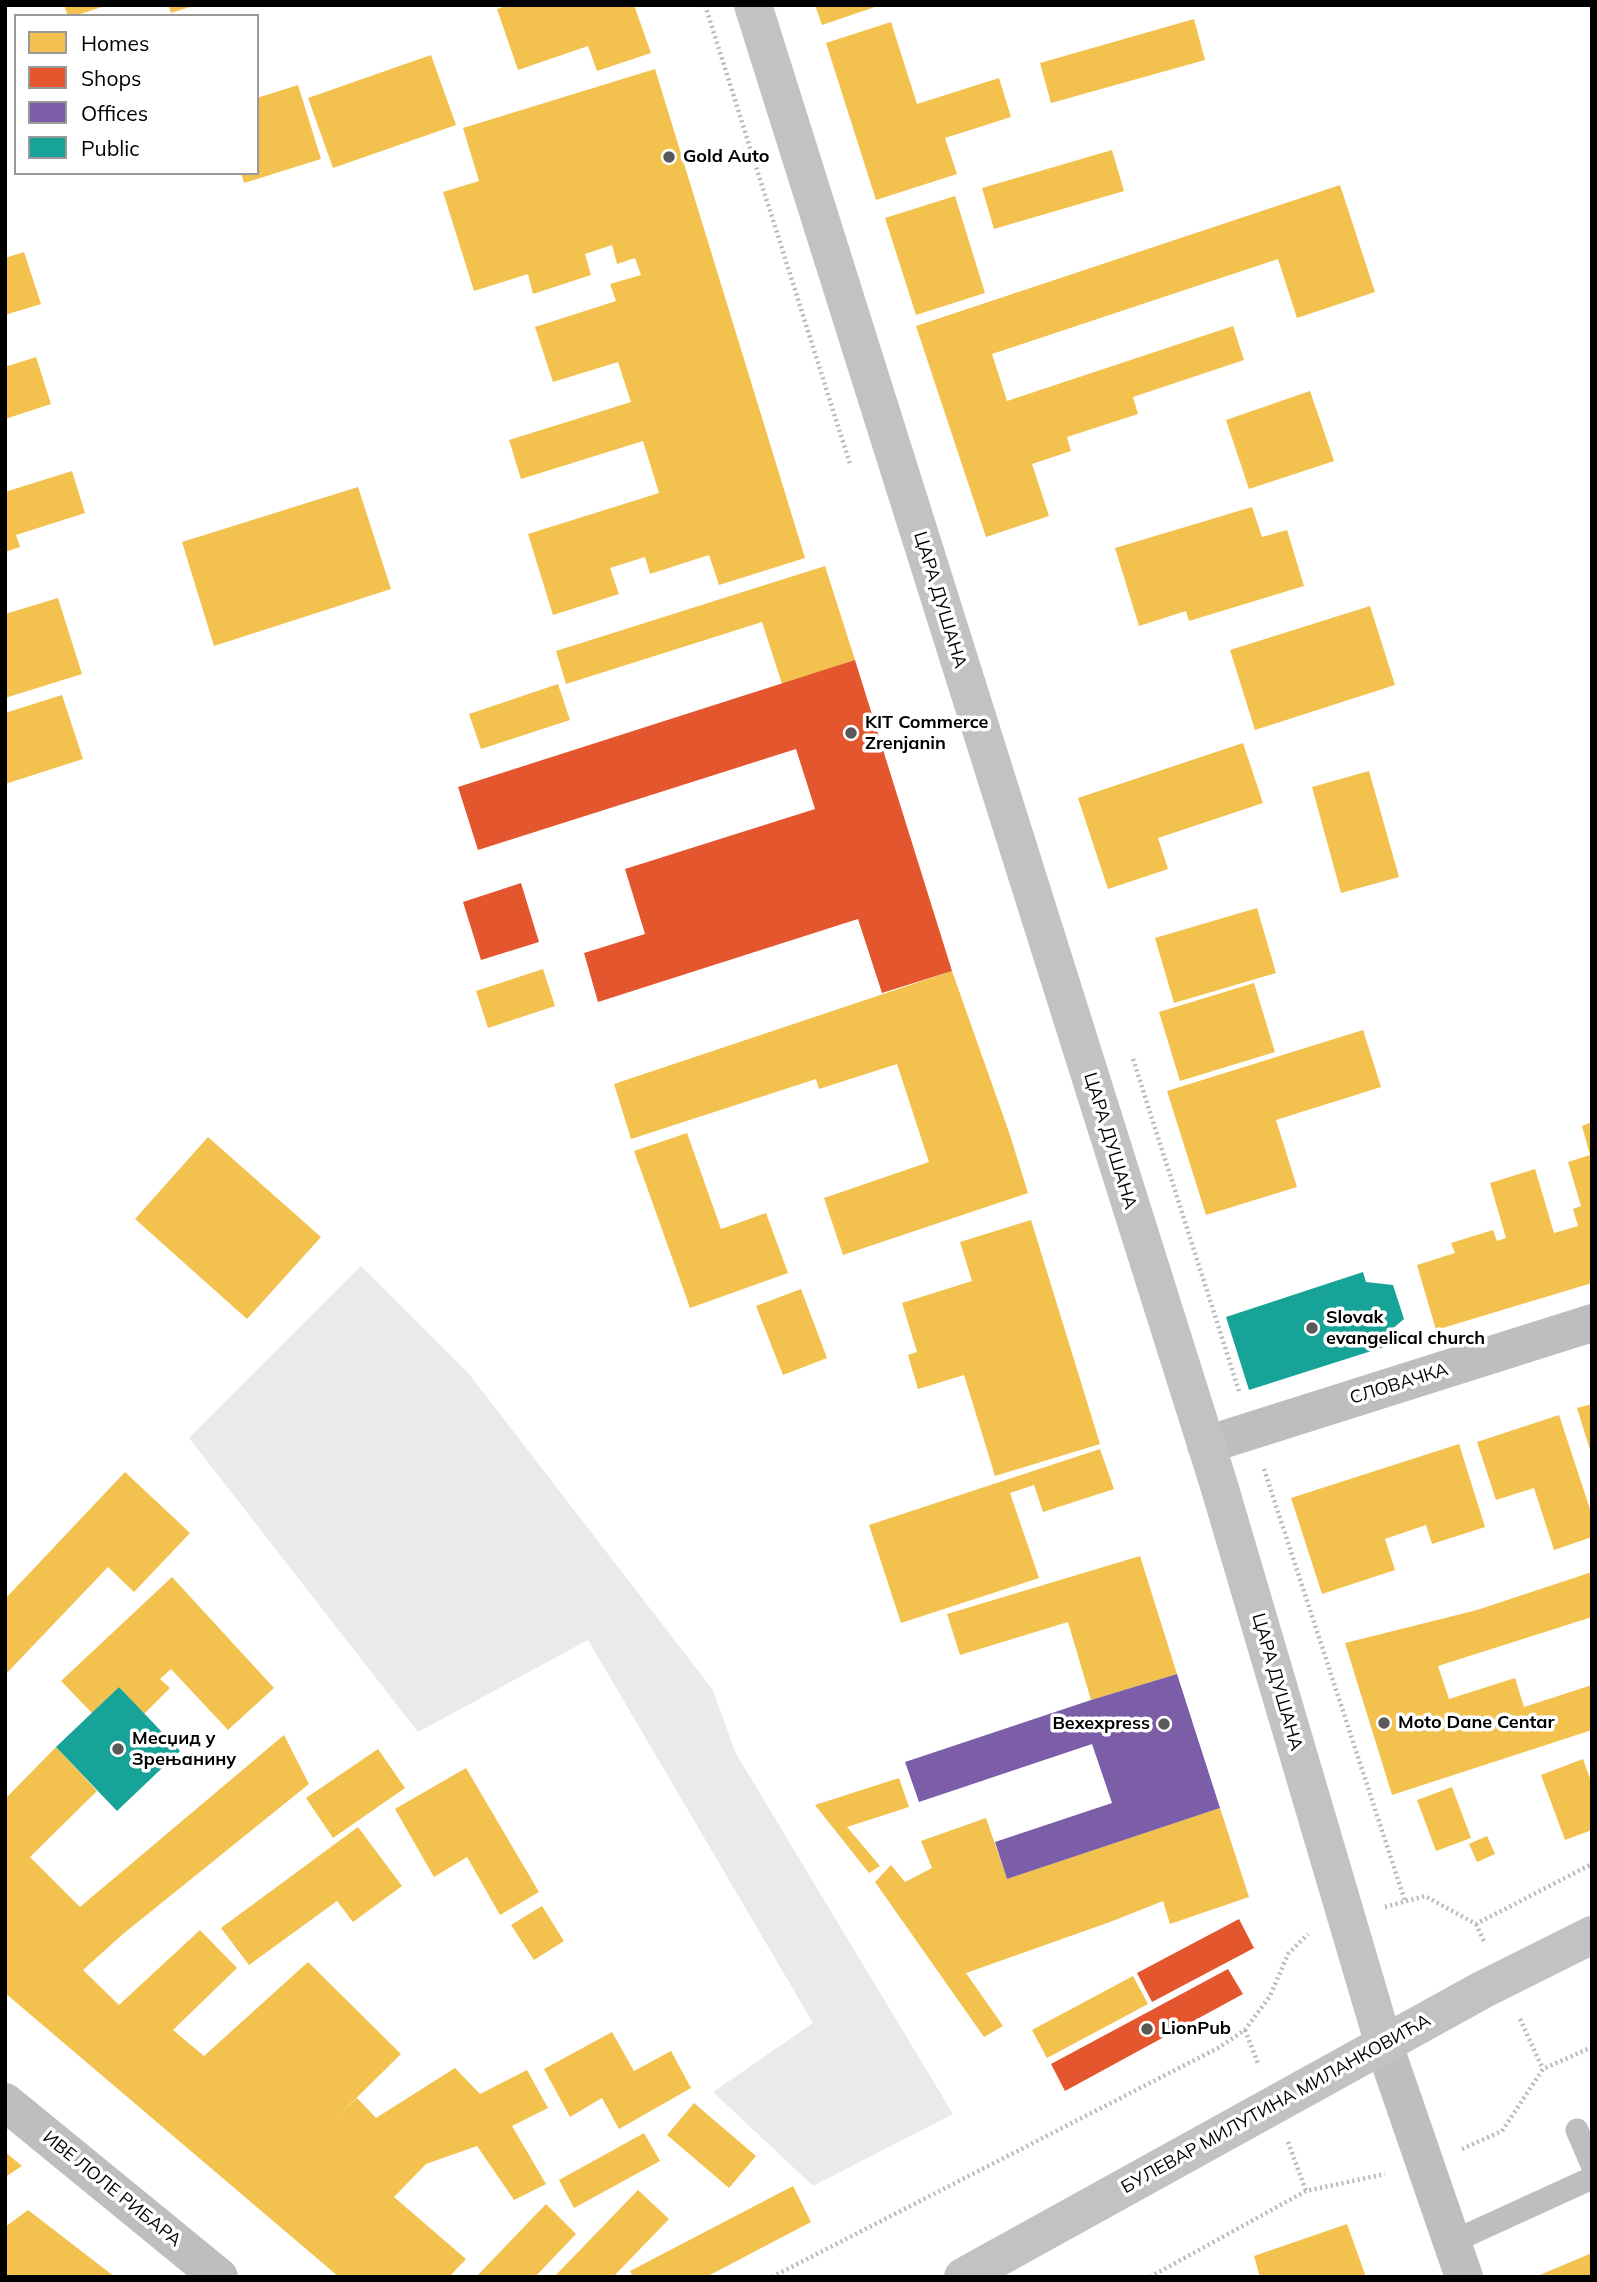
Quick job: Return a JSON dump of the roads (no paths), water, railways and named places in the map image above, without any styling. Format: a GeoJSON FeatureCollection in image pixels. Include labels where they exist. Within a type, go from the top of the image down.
{"type":"FeatureCollection","features":[{"type":"Feature","properties":{"kind":"street","name":"ЦАРА ДУШАНА"},"geometry":{"type":"LineString","coordinates":[[753,5],[1206,1445],[1384,2045],[1458,2260]]}},
{"type":"Feature","properties":{"kind":"street","name":"СЛОВАЧКА"},"geometry":{"type":"LineString","coordinates":[[1206,1445],[1592,1323]]}},
{"type":"Feature","properties":{"kind":"street","name":"БУЛЕВАР МИЛУТИНА МИЛАНКОВИЋА"},"geometry":{"type":"LineString","coordinates":[[963,2277],[1502,1980],[1592,1935]]}},
{"type":"Feature","properties":{"kind":"street","name":"ИВЕ ЛОЛЕ РИБАРА"},"geometry":{"type":"LineString","coordinates":[[5,2102],[219,2277]]}},
{"type":"Feature","properties":{"kind":"lane"},"geometry":{"type":"LineString","coordinates":[[1577,2130],[1592,2165]]}},
{"type":"Feature","properties":{"kind":"lane"},"geometry":{"type":"LineString","coordinates":[[1458,2260],[1592,2178]]}},
{"type":"Feature","properties":{"kind":"place","name":"Gold Auto"},"geometry":{"type":"Point","coordinates":[669,157]}},
{"type":"Feature","properties":{"kind":"place","name":"KIT Commerce Zrenjanin"},"geometry":{"type":"Point","coordinates":[851,733]}},
{"type":"Feature","properties":{"kind":"place","name":"Slovak evangelical church"},"geometry":{"type":"Point","coordinates":[1312,1328]}},
{"type":"Feature","properties":{"kind":"place","name":"Moto Dane Centar"},"geometry":{"type":"Point","coordinates":[1384,1723]}},
{"type":"Feature","properties":{"kind":"place","name":"Bexexpress"},"geometry":{"type":"Point","coordinates":[1164,1724]}},
{"type":"Feature","properties":{"kind":"place","name":"Месџид у Зрењанину"},"geometry":{"type":"Point","coordinates":[118,1749]}},
{"type":"Feature","properties":{"kind":"place","name":"LionPub"},"geometry":{"type":"Point","coordinates":[1147,2029]}}]}
